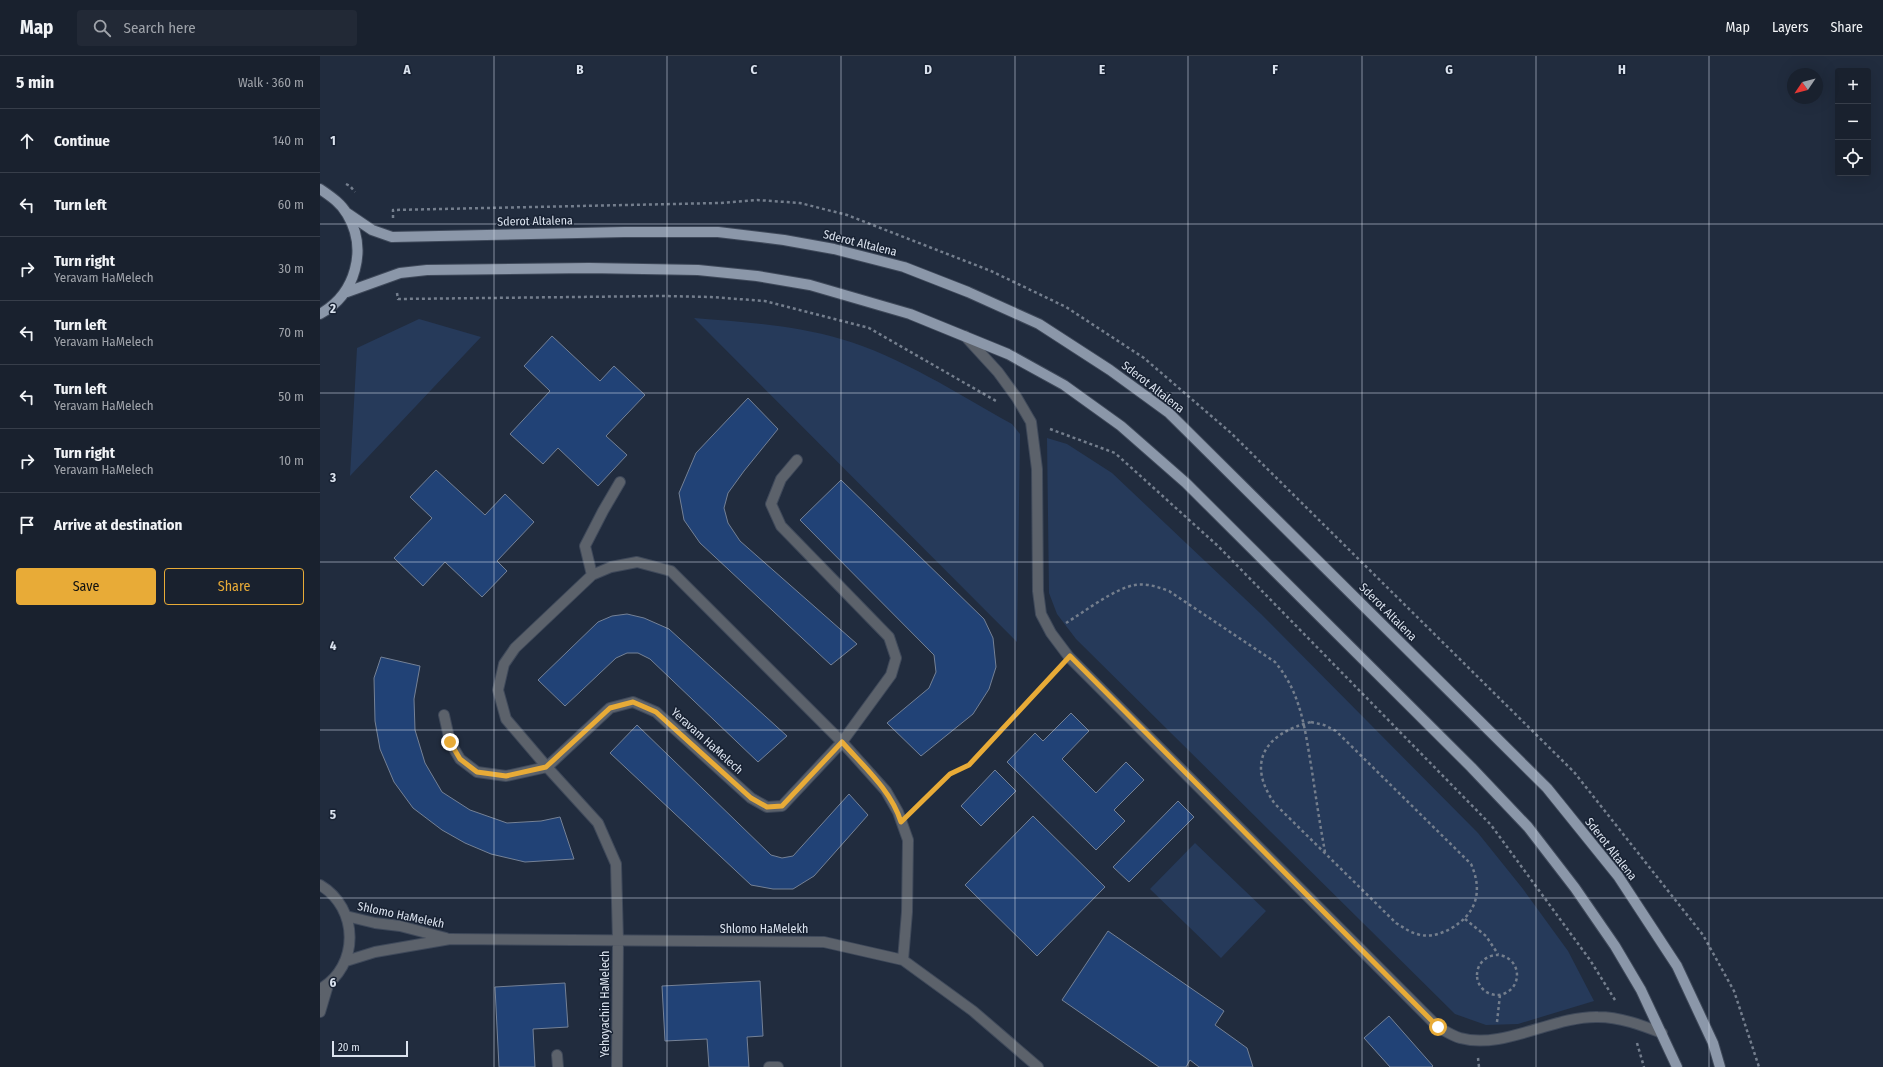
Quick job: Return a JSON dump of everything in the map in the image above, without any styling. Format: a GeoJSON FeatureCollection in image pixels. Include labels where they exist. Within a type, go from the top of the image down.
{"type":"FeatureCollection","features":[{"type":"Feature","properties":{"kind":"main road"},"geometry":{"type":"LineString","coordinates":[[320,189],[335,199],[347,213],[356,232],[359,252],[355,273],[346,292],[331,308],[320,314]]}},
{"type":"Feature","properties":{"kind":"main road","name":"Sderot Altalena"},"geometry":{"type":"LineString","coordinates":[[347,213],[372,230],[392,237],[624,232],[718,232],[834,248],[904,267],[968,292],[1039,324],[1110,370],[1168,413],[1547,788],[1618,876],[1677,966],[1713,1043],[1720,1067]]}},
{"type":"Feature","properties":{"kind":"main road"},"geometry":{"type":"LineString","coordinates":[[346,292],[400,273],[427,270],[589,268],[698,270],[757,276],[810,285],[904,312],[1008,354],[1064,386],[1121,426],[1186,483],[1471,767],[1528,827],[1575,888],[1615,946],[1641,990],[1677,1067]]}},
{"type":"Feature","properties":{"kind":"street"},"geometry":{"type":"LineString","coordinates":[[964,335],[998,372],[1017,398],[1031,422],[1037,469],[1038,591],[1041,614],[1051,633],[1070,656],[1438,1027],[1460,1038],[1477,1040],[1494,1038],[1569,1020],[1598,1016],[1629,1021],[1662,1034]]}},
{"type":"Feature","properties":{"kind":"street","name":"Yeravam HaMelech"},"geometry":{"type":"LineString","coordinates":[[444,715],[450,742],[460,759],[477,772],[506,776],[546,767],[610,708],[633,702],[656,712],[751,798],[767,807],[782,806],[842,742],[891,675],[896,658],[889,637],[781,526],[771,504],[780,479],[797,460]]}},
{"type":"Feature","properties":{"kind":"street"},"geometry":{"type":"LineString","coordinates":[[592,575],[585,546],[603,510],[620,482]]}},
{"type":"Feature","properties":{"kind":"street"},"geometry":{"type":"LineString","coordinates":[[618,940],[616,864],[598,823],[546,767],[506,719],[498,690],[504,664],[515,648],[592,575],[611,567],[637,562],[671,571],[842,742],[886,791],[898,812],[908,840],[907,912],[903,960]]}},
{"type":"Feature","properties":{"kind":"street"},"geometry":{"type":"LineString","coordinates":[[320,883],[340,904],[346,916],[350,931],[350,946],[346,961],[338,974],[324,987],[320,1012]]}},
{"type":"Feature","properties":{"kind":"street","name":"Shlomo HaMelekh"},"geometry":{"type":"LineString","coordinates":[[346,916],[375,923],[400,926],[450,939]]}},
{"type":"Feature","properties":{"kind":"street","name":"Shlomo HaMelekh"},"geometry":{"type":"LineString","coordinates":[[346,961],[376,952],[450,939],[824,942],[903,960],[973,1010],[1038,1067]]}},
{"type":"Feature","properties":{"kind":"street","name":"Yehoyachin HaMelech"},"geometry":{"type":"LineString","coordinates":[[617,1067],[618,940]]}},
{"type":"Feature","properties":{"kind":"street"},"geometry":{"type":"LineString","coordinates":[[557,1055],[558,1067]]}},
{"type":"Feature","properties":{"kind":"street"},"geometry":{"type":"LineString","coordinates":[[768,1066],[778,1067]]}},
{"type":"Feature","properties":{"kind":"path"},"geometry":{"type":"LineString","coordinates":[[398,299],[662,296],[711,297],[765,301],[869,328],[997,402]]}},
{"type":"Feature","properties":{"kind":"path"},"geometry":{"type":"LineString","coordinates":[[1031,422],[1115,453],[1218,546],[1491,825],[1590,960],[1629,1021],[1644,1067]]}},
{"type":"Feature","properties":{"kind":"path"},"geometry":{"type":"LineString","coordinates":[[1051,633],[1116,592],[1135,585],[1159,588],[1169,591],[1275,662],[1287,676],[1295,693],[1304,724],[1325,853]]}},
{"type":"Feature","properties":{"kind":"path"},"geometry":{"type":"LineString","coordinates":[[901,822],[950,774],[969,765],[1070,656]]}},
{"type":"Feature","properties":{"kind":"path"},"geometry":{"type":"LineString","coordinates":[[1312,722],[1324,725],[1336,731],[1471,864],[1476,876],[1478,889],[1474,906],[1465,919],[1440,934],[1418,935],[1406,930],[1275,804],[1265,790],[1261,773],[1262,759],[1269,743],[1285,731],[1304,724],[1312,722]]}},
{"type":"Feature","properties":{"kind":"path"},"geometry":{"type":"LineString","coordinates":[[1465,919],[1486,936],[1498,954],[1511,960],[1517,972],[1515,984],[1506,993],[1494,994],[1483,989],[1477,977],[1478,970],[1485,959],[1498,954]]}},
{"type":"Feature","properties":{"kind":"path"},"geometry":{"type":"LineString","coordinates":[[1494,1038],[1500,994]]}},
{"type":"Feature","properties":{"kind":"shaded area"},"geometry":{"type":"Polygon","coordinates":[[[694,318],[786,327],[841,339],[886,356],[907,366],[1012,424],[1020,434],[1017,642],[694,318]]]}},
{"type":"Feature","properties":{"kind":"shaded area"},"geometry":{"type":"Polygon","coordinates":[[[419,319],[481,337],[350,476],[357,348],[419,319]]]}},
{"type":"Feature","properties":{"kind":"shaded area"},"geometry":{"type":"Polygon","coordinates":[[[1047,438],[1067,444],[1112,473],[1261,614],[1478,833],[1523,889],[1568,951],[1594,1001],[1518,1024],[1486,1025],[1455,1014],[1076,639],[1057,614],[1049,593],[1047,438]]]}},
{"type":"Feature","properties":{"kind":"shaded area"},"geometry":{"type":"Polygon","coordinates":[[[1195,843],[1266,911],[1221,958],[1150,889],[1195,843]]]}},
{"type":"Feature","properties":{"kind":"building"},"geometry":{"type":"Polygon","coordinates":[[[552,336],[600,381],[614,366],[645,395],[606,436],[627,455],[598,486],[558,448],[543,464],[510,434],[550,391],[524,366],[552,336]]]}},
{"type":"Feature","properties":{"kind":"building"},"geometry":{"type":"Polygon","coordinates":[[[748,398],[778,429],[728,493],[724,508],[728,523],[740,541],[857,644],[831,665],[700,543],[684,520],[679,493],[696,453],[748,398]]]}},
{"type":"Feature","properties":{"kind":"building"},"geometry":{"type":"Polygon","coordinates":[[[436,470],[485,515],[505,494],[534,522],[497,561],[507,571],[482,597],[445,562],[423,586],[394,558],[432,518],[410,497],[436,470]]]}},
{"type":"Feature","properties":{"kind":"building"},"geometry":{"type":"Polygon","coordinates":[[[841,480],[984,619],[993,638],[996,667],[989,689],[973,714],[921,756],[887,723],[929,688],[936,672],[934,655],[800,520],[841,480]]]}},
{"type":"Feature","properties":{"kind":"building"},"geometry":{"type":"Polygon","coordinates":[[[627,614],[644,618],[669,629],[787,736],[758,762],[650,659],[638,653],[627,653],[616,658],[565,706],[538,680],[598,622],[612,616],[627,614]]]}},
{"type":"Feature","properties":{"kind":"building"},"geometry":{"type":"Polygon","coordinates":[[[381,657],[420,666],[414,699],[415,730],[425,763],[442,792],[470,810],[507,823],[541,821],[560,817],[574,859],[525,862],[491,854],[465,843],[442,830],[413,808],[394,782],[380,749],[375,721],[374,678],[381,657]]]}},
{"type":"Feature","properties":{"kind":"building"},"geometry":{"type":"Polygon","coordinates":[[[1071,713],[1089,731],[1062,759],[1096,793],[1126,762],[1144,780],[1114,810],[1125,821],[1096,850],[1007,762],[1035,733],[1043,741],[1071,713]]]}},
{"type":"Feature","properties":{"kind":"building"},"geometry":{"type":"Polygon","coordinates":[[[637,725],[771,855],[782,858],[793,856],[849,794],[868,815],[814,876],[793,889],[773,889],[751,885],[610,753],[637,725]]]}},
{"type":"Feature","properties":{"kind":"building"},"geometry":{"type":"Polygon","coordinates":[[[995,770],[1016,791],[981,826],[961,806],[995,770]]]}},
{"type":"Feature","properties":{"kind":"building"},"geometry":{"type":"Polygon","coordinates":[[[1178,801],[1194,817],[1129,882],[1113,867],[1178,801]]]}},
{"type":"Feature","properties":{"kind":"building"},"geometry":{"type":"Polygon","coordinates":[[[1033,816],[1105,887],[1037,956],[965,885],[1033,816]]]}},
{"type":"Feature","properties":{"kind":"building"},"geometry":{"type":"Polygon","coordinates":[[[1108,931],[1224,1011],[1215,1025],[1247,1048],[1253,1067],[1199,1067],[1190,1060],[1186,1067],[1159,1067],[1062,1000],[1108,931]]]}},
{"type":"Feature","properties":{"kind":"building"},"geometry":{"type":"Polygon","coordinates":[[[760,981],[763,1036],[747,1037],[749,1067],[709,1067],[707,1039],[665,1041],[662,986],[760,981]]]}},
{"type":"Feature","properties":{"kind":"building"},"geometry":{"type":"Polygon","coordinates":[[[565,983],[568,1027],[533,1029],[535,1067],[499,1067],[495,987],[565,983]]]}},
{"type":"Feature","properties":{"kind":"building"},"geometry":{"type":"Polygon","coordinates":[[[1389,1016],[1433,1066],[1432,1067],[1390,1067],[1364,1038],[1389,1016]]]}},
{"type":"Feature","properties":{"kind":"route"},"geometry":{"type":"LineString","coordinates":[[450,742],[460,759],[477,772],[506,776],[546,767],[610,708],[633,702],[656,712],[751,798],[767,807],[782,806],[842,742],[886,791],[898,812],[901,822],[950,774],[969,765],[1070,656],[1438,1027]]}}]}
